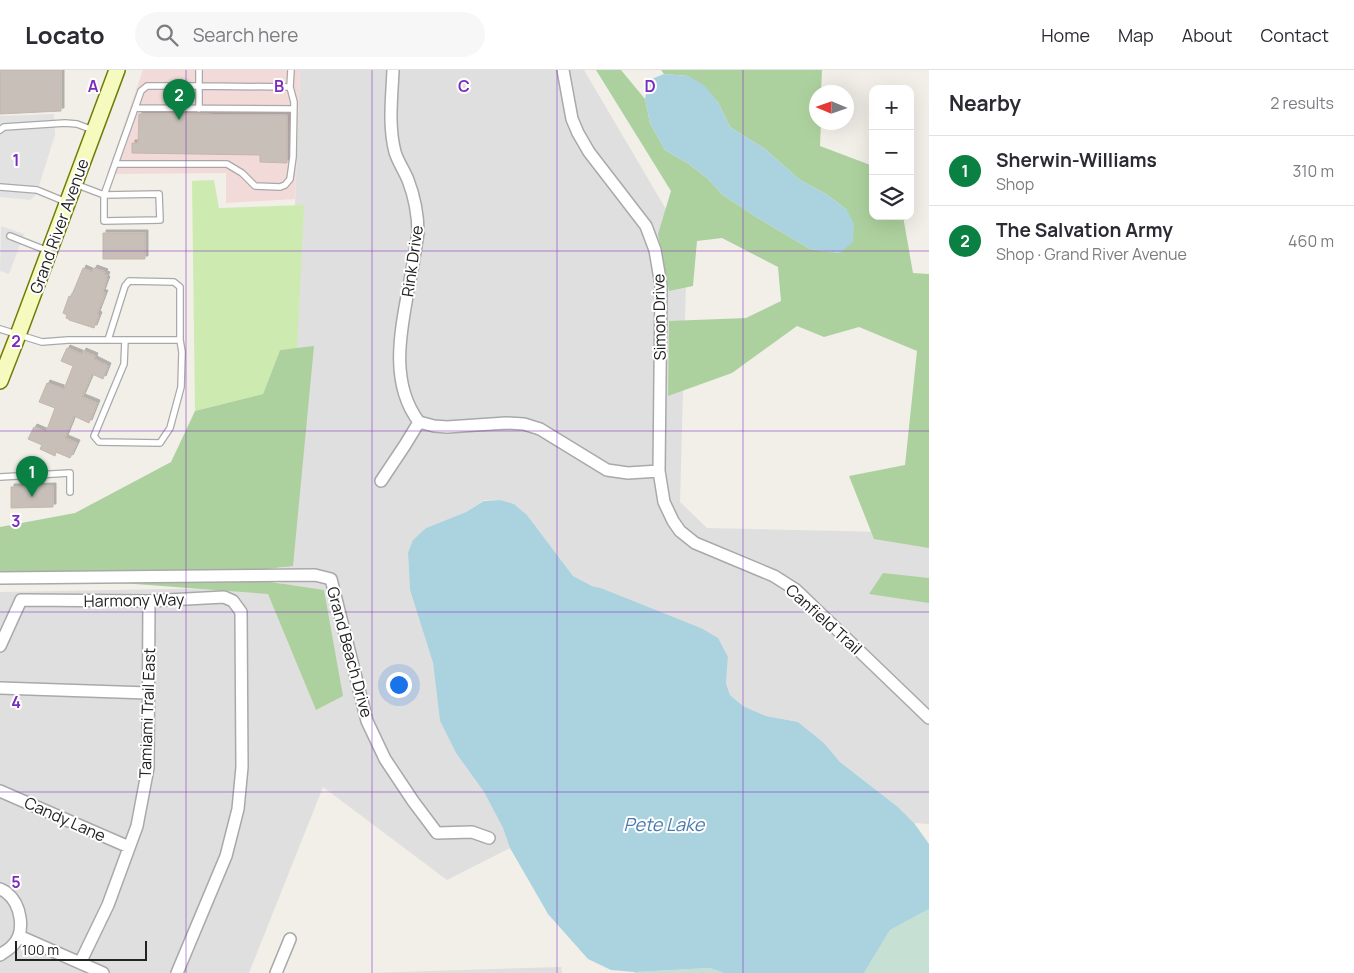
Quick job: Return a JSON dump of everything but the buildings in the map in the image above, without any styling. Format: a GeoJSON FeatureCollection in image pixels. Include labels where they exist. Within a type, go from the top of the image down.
{"type":"FeatureCollection","features":[{"type":"Feature","properties":{"kind":"main road","name":"Grand River Avenue"},"geometry":{"type":"LineString","coordinates":[[1,374],[18,335],[117,70]]}},
{"type":"Feature","properties":{"kind":"street","name":"Rink Drive"},"geometry":{"type":"LineString","coordinates":[[393,70],[391,120],[393,140],[398,161],[414,198],[418,216],[418,233],[401,334],[400,368],[404,392],[411,411],[419,422]]}},
{"type":"Feature","properties":{"kind":"street","name":"Simon Drive"},"geometry":{"type":"LineString","coordinates":[[563,70],[572,118],[578,133],[589,152],[646,226],[655,250],[660,285],[659,471],[664,502]]}},
{"type":"Feature","properties":{"kind":"street"},"geometry":{"type":"LineString","coordinates":[[381,481],[419,422],[447,427],[506,423],[524,424],[540,429],[607,470],[628,474],[659,471]]}},
{"type":"Feature","properties":{"kind":"street","name":"Canfield Trail"},"geometry":{"type":"LineString","coordinates":[[664,502],[680,531],[695,543],[774,576],[796,590],[929,718]]}},
{"type":"Feature","properties":{"kind":"street","name":"Grand Beach Drive"},"geometry":{"type":"LineString","coordinates":[[0,578],[315,575],[331,579],[367,721],[385,759],[437,833],[472,832],[490,838]]}},
{"type":"Feature","properties":{"kind":"street","name":"Harmony Way"},"geometry":{"type":"LineString","coordinates":[[0,646],[21,600],[149,601],[224,597],[233,601],[241,612],[242,767],[238,809],[226,856],[177,973]]}},
{"type":"Feature","properties":{"kind":"street","name":"Tamiami Trail East"},"geometry":{"type":"LineString","coordinates":[[80,963],[108,905],[137,826],[148,768],[149,601]]}},
{"type":"Feature","properties":{"kind":"street"},"geometry":{"type":"LineString","coordinates":[[0,688],[148,693]]}},
{"type":"Feature","properties":{"kind":"street","name":"Candy Lane"},"geometry":{"type":"LineString","coordinates":[[0,791],[129,847]]}},
{"type":"Feature","properties":{"kind":"street"},"geometry":{"type":"LineString","coordinates":[[0,889],[8,893],[15,903],[20,927],[19,936],[14,945],[0,955]]}},
{"type":"Feature","properties":{"kind":"street"},"geometry":{"type":"LineString","coordinates":[[19,936],[103,973]]}},
{"type":"Feature","properties":{"kind":"street"},"geometry":{"type":"LineString","coordinates":[[276,973],[290,940]]}},
{"type":"Feature","properties":{"kind":"lane"},"geometry":{"type":"LineString","coordinates":[[199,70],[199,108]]}},
{"type":"Feature","properties":{"kind":"lane"},"geometry":{"type":"LineString","coordinates":[[115,164],[228,164],[255,186],[280,187],[285,185],[290,179],[292,170],[294,109],[290,86],[291,70]]}},
{"type":"Feature","properties":{"kind":"lane"},"geometry":{"type":"LineString","coordinates":[[74,184],[104,195],[159,194],[160,220],[104,220],[104,195],[141,91],[148,86],[290,86]]}},
{"type":"Feature","properties":{"kind":"lane"},"geometry":{"type":"LineString","coordinates":[[135,108],[294,109]]}},
{"type":"Feature","properties":{"kind":"lane"},"geometry":{"type":"LineString","coordinates":[[0,130],[4,127],[65,123],[77,124],[94,130]]}},
{"type":"Feature","properties":{"kind":"lane"},"geometry":{"type":"LineString","coordinates":[[0,187],[37,190],[68,202]]}},
{"type":"Feature","properties":{"kind":"lane"},"geometry":{"type":"LineString","coordinates":[[10,236],[50,251]]}},
{"type":"Feature","properties":{"kind":"lane"},"geometry":{"type":"LineString","coordinates":[[108,340],[125,286],[129,281],[174,282],[180,287],[181,387],[170,428],[160,443],[99,442],[94,436],[124,364],[125,340]]}},
{"type":"Feature","properties":{"kind":"lane"},"geometry":{"type":"LineString","coordinates":[[0,329],[42,342],[68,340],[180,340]]}},
{"type":"Feature","properties":{"kind":"lane"},"geometry":{"type":"LineString","coordinates":[[0,478],[70,472],[70,492]]}},
{"type":"Feature","properties":{"kind":"shaded area"},"geometry":{"type":"Polygon","coordinates":[[[143,70],[300,70],[295,199],[226,203],[226,173],[107,174],[143,70]]]}},
{"type":"Feature","properties":{"kind":"shaded area"},"geometry":{"type":"Polygon","coordinates":[[[300,70],[584,70],[687,245],[680,502],[707,528],[929,533],[929,824],[914,823],[898,807],[840,762],[824,743],[798,722],[766,716],[743,706],[730,695],[726,683],[728,657],[701,628],[592,586],[573,576],[527,515],[514,504],[500,500],[485,500],[466,512],[426,528],[408,553],[410,590],[433,663],[440,721],[456,753],[484,792],[503,828],[510,848],[447,880],[323,787],[249,973],[0,973],[0,592],[281,587],[300,70]]]}},
{"type":"Feature","properties":{"kind":"shaded area"},"geometry":{"type":"Polygon","coordinates":[[[54,114],[55,135],[36,195],[30,200],[0,197],[0,116],[54,114]]]}},
{"type":"Feature","properties":{"kind":"shaded area"},"geometry":{"type":"Polygon","coordinates":[[[1,226],[24,234],[9,274],[0,271],[1,226]]]}},
{"type":"Feature","properties":{"kind":"shaded area"},"geometry":{"type":"Polygon","coordinates":[[[561,967],[562,973],[365,973],[561,967]]]}},
{"type":"Feature","properties":{"kind":"green space"},"geometry":{"type":"Polygon","coordinates":[[[596,70],[621,70],[645,99],[650,123],[665,150],[689,164],[708,179],[723,195],[810,249],[840,253],[847,210],[826,194],[800,180],[765,149],[730,127],[718,102],[688,76],[664,74],[661,70],[822,70],[821,85],[809,85],[809,130],[821,130],[820,146],[869,164],[869,220],[904,220],[913,273],[929,274],[929,548],[874,539],[849,476],[905,465],[917,351],[859,327],[824,337],[797,326],[732,373],[668,396],[669,321],[746,318],[781,301],[778,267],[722,238],[697,241],[693,286],[669,291],[658,234],[671,191],[596,70]]]}},
{"type":"Feature","properties":{"kind":"green space"},"geometry":{"type":"Polygon","coordinates":[[[214,180],[219,208],[304,205],[297,348],[280,350],[263,394],[195,411],[192,181],[214,180]]]}},
{"type":"Feature","properties":{"kind":"green space"},"geometry":{"type":"Polygon","coordinates":[[[314,346],[293,566],[267,569],[264,581],[324,590],[343,696],[316,710],[268,594],[0,574],[0,527],[75,513],[171,462],[195,411],[263,394],[280,350],[314,346]]]}},
{"type":"Feature","properties":{"kind":"green space"},"geometry":{"type":"Polygon","coordinates":[[[883,573],[929,578],[929,603],[869,594],[883,573]]]}},
{"type":"Feature","properties":{"kind":"green space"},"geometry":{"type":"Polygon","coordinates":[[[929,909],[929,973],[864,973],[890,930],[929,909]]]}},
{"type":"Feature","properties":{"kind":"green space"},"geometry":{"type":"Polygon","coordinates":[[[710,968],[724,973],[634,973],[635,972],[710,968]]]}},
{"type":"Feature","properties":{"kind":"water"},"geometry":{"type":"Polygon","coordinates":[[[664,74],[688,76],[704,85],[718,102],[730,127],[765,149],[800,180],[826,194],[847,210],[854,224],[853,242],[840,253],[810,249],[723,195],[708,179],[689,164],[665,150],[650,123],[645,99],[649,80],[664,74]]]}},
{"type":"Feature","properties":{"kind":"water","name":"Pete Lake"},"geometry":{"type":"Polygon","coordinates":[[[500,500],[514,504],[527,515],[573,576],[592,586],[701,628],[718,638],[728,657],[726,683],[730,695],[743,706],[766,716],[798,722],[824,743],[840,762],[898,807],[914,823],[929,844],[929,909],[890,930],[864,973],[724,973],[710,968],[635,972],[611,970],[588,959],[548,914],[510,848],[503,828],[484,792],[456,753],[440,721],[433,663],[410,590],[408,553],[413,540],[426,528],[466,512],[484,501],[500,500]]]}},
{"type":"Feature","properties":{"kind":"place","name":"The Salvation Army"},"geometry":{"type":"Point","coordinates":[179,120]}},
{"type":"Feature","properties":{"kind":"place","name":"Sherwin-Williams"},"geometry":{"type":"Point","coordinates":[32,497]}}]}
